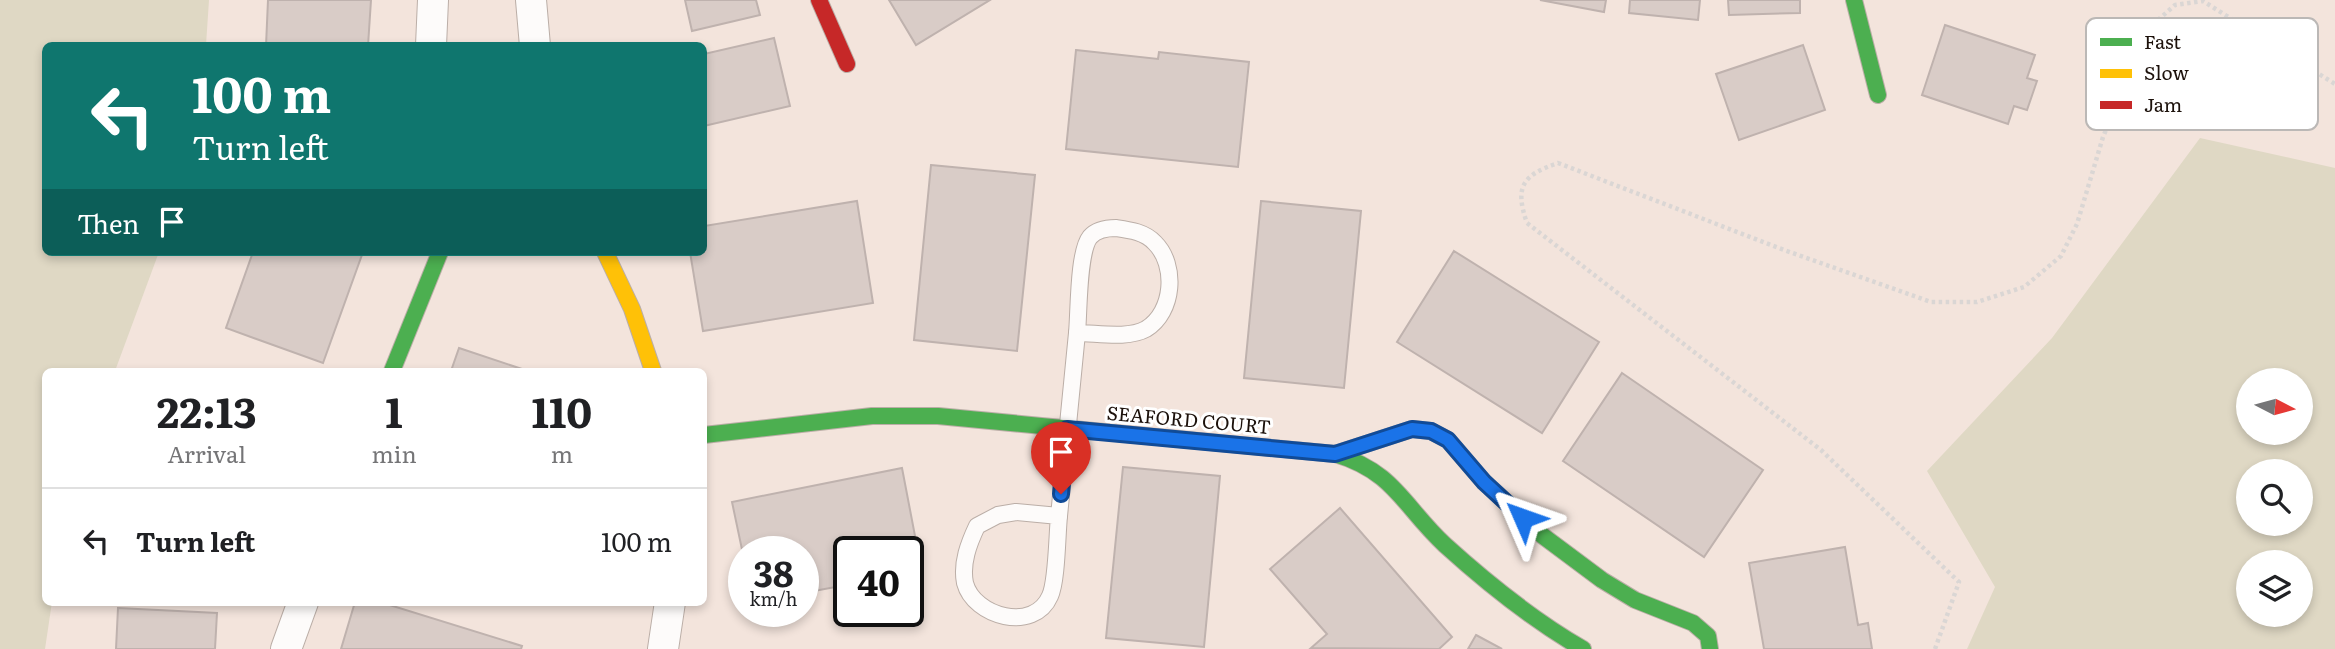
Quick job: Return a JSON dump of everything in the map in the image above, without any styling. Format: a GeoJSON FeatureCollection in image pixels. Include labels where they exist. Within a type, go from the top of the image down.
{"type":"FeatureCollection","features":[{"type":"Feature","properties":{"kind":"street"},"geometry":{"type":"LineString","coordinates":[[431,42],[433,0]]}},
{"type":"Feature","properties":{"kind":"street"},"geometry":{"type":"LineString","coordinates":[[531,0],[535,42]]}},
{"type":"Feature","properties":{"kind":"street"},"geometry":{"type":"LineString","coordinates":[[819,0],[847,64]]}},
{"type":"Feature","properties":{"kind":"street"},"geometry":{"type":"LineString","coordinates":[[1854,0],[1878,95]]}},
{"type":"Feature","properties":{"kind":"street"},"geometry":{"type":"LineString","coordinates":[[393,368],[438,256]]}},
{"type":"Feature","properties":{"kind":"street"},"geometry":{"type":"LineString","coordinates":[[607,256],[632,309],[652,368]]}},
{"type":"Feature","properties":{"kind":"street","name":"SEAFORD COURT"},"geometry":{"type":"LineString","coordinates":[[707,435],[872,416],[939,416],[1335,454],[1362,462],[1385,477],[1440,540],[1481,578],[1547,628],[1583,649]]}},
{"type":"Feature","properties":{"kind":"street","name":"SEAFORD COURT"},"geometry":{"type":"LineString","coordinates":[[1335,454],[1412,429],[1431,431],[1448,440],[1484,482],[1543,536],[1602,580],[1635,600],[1693,623],[1707,636],[1710,649]]}},
{"type":"Feature","properties":{"kind":"street"},"geometry":{"type":"LineString","coordinates":[[286,649],[302,606]]}},
{"type":"Feature","properties":{"kind":"street"},"geometry":{"type":"LineString","coordinates":[[663,649],[669,606]]}},
{"type":"Feature","properties":{"kind":"lane"},"geometry":{"type":"LineString","coordinates":[[1059,516],[1016,512],[998,515],[977,526],[964,564],[965,583],[974,600],[989,612],[1007,617],[1031,615],[1041,609],[1050,596],[1059,516],[1084,250],[1090,237],[1102,229],[1136,231],[1154,241],[1164,254],[1169,273],[1168,297],[1160,316],[1146,329],[1133,334],[1077,332]]}},
{"type":"Feature","properties":{"kind":"path"},"geometry":{"type":"LineString","coordinates":[[2160,18],[2175,5],[2203,1],[2230,18]]}},
{"type":"Feature","properties":{"kind":"path"},"geometry":{"type":"LineString","coordinates":[[2318,73],[2335,84]]}},
{"type":"Feature","properties":{"kind":"path"},"geometry":{"type":"LineString","coordinates":[[1935,649],[1959,582],[1822,450],[1527,223],[1520,203],[1522,186],[1535,171],[1558,163],[1784,250],[1931,302],[1977,302],[2024,287],[2061,256],[2077,224],[2106,130]]}},
{"type":"Feature","properties":{"kind":"shaded area"},"geometry":{"type":"Polygon","coordinates":[[[0,0],[209,0],[206,42],[42,42],[42,256],[158,256],[116,368],[42,368],[42,606],[51,606],[45,649],[0,649],[0,0]]]}},
{"type":"Feature","properties":{"kind":"shaded area"},"geometry":{"type":"Polygon","coordinates":[[[2200,138],[2335,168],[2335,649],[1967,649],[1995,587],[1927,471],[2052,338],[2200,138]]]}},
{"type":"Feature","properties":{"kind":"building"},"geometry":{"type":"Polygon","coordinates":[[[268,0],[371,0],[368,42],[266,42],[268,0]]]}},
{"type":"Feature","properties":{"kind":"building"},"geometry":{"type":"Polygon","coordinates":[[[685,0],[756,0],[760,15],[692,31],[685,0]]]}},
{"type":"Feature","properties":{"kind":"building"},"geometry":{"type":"Polygon","coordinates":[[[889,0],[990,0],[916,45],[889,0]]]}},
{"type":"Feature","properties":{"kind":"building"},"geometry":{"type":"Polygon","coordinates":[[[1540,0],[1606,0],[1604,12],[1540,0]]]}},
{"type":"Feature","properties":{"kind":"building"},"geometry":{"type":"Polygon","coordinates":[[[1630,0],[1700,0],[1698,20],[1629,13],[1630,0]]]}},
{"type":"Feature","properties":{"kind":"building"},"geometry":{"type":"Polygon","coordinates":[[[1728,0],[1800,0],[1800,13],[1729,15],[1728,0]]]}},
{"type":"Feature","properties":{"kind":"building"},"geometry":{"type":"Polygon","coordinates":[[[1945,25],[2035,55],[2027,78],[2037,81],[2027,110],[2014,106],[2008,124],[1922,95],[1945,25]]]}},
{"type":"Feature","properties":{"kind":"building"},"geometry":{"type":"Polygon","coordinates":[[[774,38],[790,106],[707,125],[707,53],[774,38]]]}},
{"type":"Feature","properties":{"kind":"building"},"geometry":{"type":"Polygon","coordinates":[[[1803,45],[1825,110],[1739,140],[1716,74],[1803,45]]]}},
{"type":"Feature","properties":{"kind":"building"},"geometry":{"type":"Polygon","coordinates":[[[1076,50],[1158,59],[1159,52],[1249,62],[1238,167],[1066,149],[1076,50]]]}},
{"type":"Feature","properties":{"kind":"building"},"geometry":{"type":"Polygon","coordinates":[[[931,165],[1035,175],[1017,351],[914,340],[931,165]]]}},
{"type":"Feature","properties":{"kind":"building"},"geometry":{"type":"Polygon","coordinates":[[[857,201],[873,303],[703,331],[691,256],[707,256],[707,226],[857,201]]]}},
{"type":"Feature","properties":{"kind":"building"},"geometry":{"type":"Polygon","coordinates":[[[1261,201],[1361,211],[1344,388],[1244,378],[1261,201]]]}},
{"type":"Feature","properties":{"kind":"building"},"geometry":{"type":"Polygon","coordinates":[[[1454,251],[1599,342],[1542,433],[1397,342],[1454,251]]]}},
{"type":"Feature","properties":{"kind":"building"},"geometry":{"type":"Polygon","coordinates":[[[252,256],[362,256],[323,363],[226,328],[252,256]]]}},
{"type":"Feature","properties":{"kind":"building"},"geometry":{"type":"Polygon","coordinates":[[[459,348],[519,368],[452,368],[459,348]]]}},
{"type":"Feature","properties":{"kind":"building"},"geometry":{"type":"Polygon","coordinates":[[[1622,373],[1763,470],[1704,557],[1563,461],[1622,373]]]}},
{"type":"Feature","properties":{"kind":"building"},"geometry":{"type":"Polygon","coordinates":[[[1123,467],[1220,476],[1204,647],[1106,638],[1123,467]]]}},
{"type":"Feature","properties":{"kind":"building"},"geometry":{"type":"Polygon","coordinates":[[[902,468],[915,536],[833,536],[833,587],[819,590],[819,536],[739,536],[732,502],[902,468]]]}},
{"type":"Feature","properties":{"kind":"building"},"geometry":{"type":"Polygon","coordinates":[[[1340,508],[1452,637],[1439,649],[1311,648],[1327,634],[1270,569],[1340,508]]]}},
{"type":"Feature","properties":{"kind":"building"},"geometry":{"type":"Polygon","coordinates":[[[1845,547],[1858,625],[1868,623],[1872,649],[1764,649],[1749,563],[1845,547]]]}},
{"type":"Feature","properties":{"kind":"building"},"geometry":{"type":"Polygon","coordinates":[[[354,606],[393,606],[522,646],[521,649],[341,649],[354,606]]]}},
{"type":"Feature","properties":{"kind":"building"},"geometry":{"type":"Polygon","coordinates":[[[118,608],[217,613],[215,649],[116,649],[118,608]]]}},
{"type":"Feature","properties":{"kind":"building"},"geometry":{"type":"Polygon","coordinates":[[[1476,635],[1502,649],[1468,649],[1476,635]]]}},
{"type":"Feature","properties":{"kind":"traffic: fast"},"geometry":{"type":"LineString","coordinates":[[1854,0],[1878,95]]}},
{"type":"Feature","properties":{"kind":"traffic: fast"},"geometry":{"type":"LineString","coordinates":[[393,368],[438,256]]}},
{"type":"Feature","properties":{"kind":"traffic: fast"},"geometry":{"type":"LineString","coordinates":[[707,435],[872,416],[938,416],[1335,454]]}},
{"type":"Feature","properties":{"kind":"traffic: fast"},"geometry":{"type":"LineString","coordinates":[[1583,649],[1529,614],[1478,574],[1431,531],[1385,480],[1355,461],[1335,454],[1412,429],[1431,431],[1448,440],[1484,482],[1543,536],[1602,580],[1635,600],[1693,623],[1708,636],[1710,649]]}},
{"type":"Feature","properties":{"kind":"traffic: slow"},"geometry":{"type":"LineString","coordinates":[[607,256],[632,309],[652,368]]}},
{"type":"Feature","properties":{"kind":"traffic: jam"},"geometry":{"type":"LineString","coordinates":[[819,0],[847,64]]}},
{"type":"Feature","properties":{"kind":"route"},"geometry":{"type":"LineString","coordinates":[[1061,494],[1067,429],[1335,454],[1412,429],[1431,431],[1448,440],[1484,482],[1523,518]]}}]}
